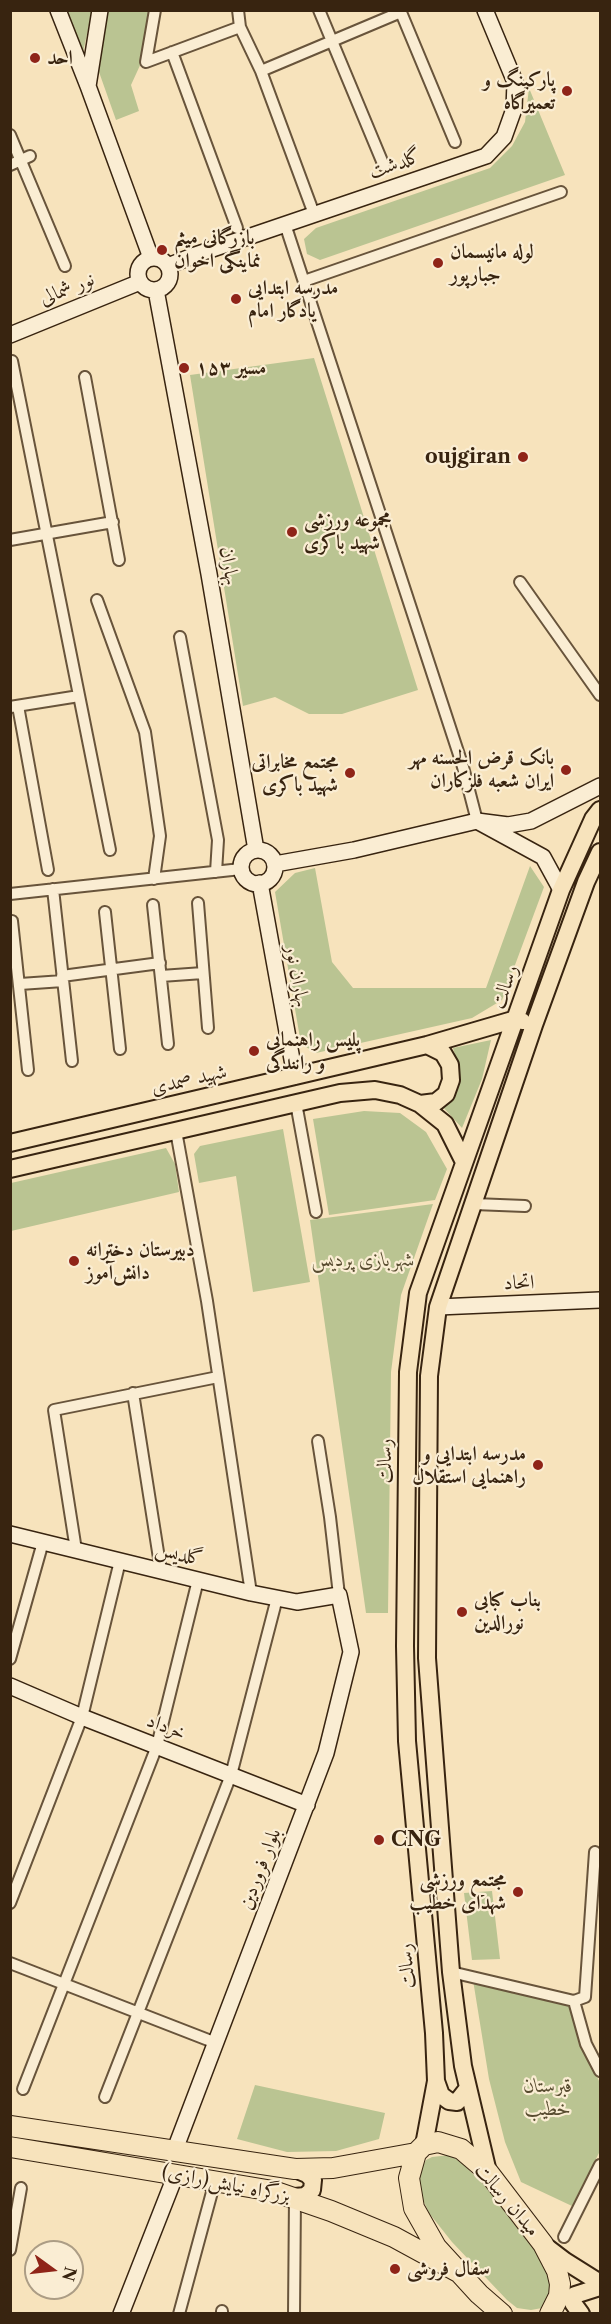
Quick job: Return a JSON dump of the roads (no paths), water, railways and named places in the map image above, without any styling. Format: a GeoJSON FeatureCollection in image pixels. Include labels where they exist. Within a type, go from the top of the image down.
{"type":"FeatureCollection","features":[{"type":"Feature","properties":{"kind":"highway","name":"بزرگراه نیایش(رازی)"},"geometry":{"type":"LineString","coordinates":[[10,2126],[295,2169],[333,2168],[420,2149]]}},
{"type":"Feature","properties":{"kind":"highway","name":"میدان رسالت"},"geometry":{"type":"LineString","coordinates":[[420,2149],[438,2142],[460,2149],[488,2172],[543,2244],[557,2271],[560,2284],[555,2312]]}},
{"type":"Feature","properties":{"kind":"highway","name":"بزرگراه نیایش(رازی)"},"geometry":{"type":"LineString","coordinates":[[10,2147],[273,2191],[295,2197],[394,2237],[462,2274]]}},
{"type":"Feature","properties":{"kind":"highway"},"geometry":{"type":"LineString","coordinates":[[420,2149],[409,2178],[414,2208],[436,2247],[479,2294],[502,2313]]}},
{"type":"Feature","properties":{"kind":"main road","name":"رسالت"},"geometry":{"type":"LineString","coordinates":[[420,2149],[436,2081],[434,2033],[407,1741],[405,1646],[408,1372],[418,1293],[561,890],[593,819],[600,810]]}},
{"type":"Feature","properties":{"kind":"main road","name":"رسالت"},"geometry":{"type":"LineString","coordinates":[[488,2172],[463,2066],[451,1972],[427,1658],[429,1376],[438,1307],[534,1025],[586,882],[600,852]]}},
{"type":"Feature","properties":{"kind":"main road"},"geometry":{"type":"LineString","coordinates":[[516,1019],[534,1025]]}},
{"type":"Feature","properties":{"kind":"main road","name":"شهید صمدی"},"geometry":{"type":"LineString","coordinates":[[10,1143],[427,1045],[516,1019]]}},
{"type":"Feature","properties":{"kind":"main road"},"geometry":{"type":"LineString","coordinates":[[420,1104],[436,1102],[446,1094],[451,1080],[450,1065],[443,1053],[427,1045]]}},
{"type":"Feature","properties":{"kind":"main road"},"geometry":{"type":"LineString","coordinates":[[10,1169],[340,1093],[375,1090],[400,1095],[420,1104],[445,1124],[464,1162]]}},
{"type":"Feature","properties":{"kind":"main road"},"geometry":{"type":"LineString","coordinates":[[30,1138],[24,1143],[22,1152],[25,1158],[36,1163]]}},
{"type":"Feature","properties":{"kind":"main road"},"geometry":{"type":"LineString","coordinates":[[436,2081],[441,2095],[449,2101],[457,2102],[468,2088]]}},
{"type":"Feature","properties":{"kind":"main road"},"geometry":{"type":"LineString","coordinates":[[295,2169],[307,2174],[313,2180],[312,2190],[305,2196],[295,2197]]}},
{"type":"Feature","properties":{"kind":"main road"},"geometry":{"type":"LineString","coordinates":[[543,2244],[600,2285]]}},
{"type":"Feature","properties":{"kind":"main road"},"geometry":{"type":"LineString","coordinates":[[581,2313],[573,2303],[575,2295],[600,2285]]}},
{"type":"Feature","properties":{"kind":"main road"},"geometry":{"type":"LineString","coordinates":[[479,2294],[488,2313]]}},
{"type":"Feature","properties":{"kind":"street"},"geometry":{"type":"LineString","coordinates":[[58,10],[151,258]]}},
{"type":"Feature","properties":{"kind":"street"},"geometry":{"type":"LineString","coordinates":[[88,86],[100,10]]}},
{"type":"Feature","properties":{"kind":"street"},"geometry":{"type":"LineString","coordinates":[[155,10],[146,62],[240,27]]}},
{"type":"Feature","properties":{"kind":"street"},"geometry":{"type":"LineString","coordinates":[[238,10],[240,27],[261,71],[314,214]]}},
{"type":"Feature","properties":{"kind":"street"},"geometry":{"type":"LineString","coordinates":[[319,10],[384,166]]}},
{"type":"Feature","properties":{"kind":"street","name":"گلدشت"},"geometry":{"type":"LineString","coordinates":[[168,266],[486,156],[504,137],[514,109],[515,82],[485,10]]}},
{"type":"Feature","properties":{"kind":"street"},"geometry":{"type":"LineString","coordinates":[[261,71],[400,11],[455,142]]}},
{"type":"Feature","properties":{"kind":"street"},"geometry":{"type":"LineString","coordinates":[[172,52],[237,228]]}},
{"type":"Feature","properties":{"kind":"street"},"geometry":{"type":"LineString","coordinates":[[10,135],[65,266]]}},
{"type":"Feature","properties":{"kind":"street"},"geometry":{"type":"LineString","coordinates":[[304,281],[561,192]]}},
{"type":"Feature","properties":{"kind":"street"},"geometry":{"type":"LineString","coordinates":[[285,224],[460,756],[477,821],[543,857],[561,890]]}},
{"type":"Feature","properties":{"kind":"street"},"geometry":{"type":"LineString","coordinates":[[151,258],[164,262],[168,266],[170,276],[168,281],[156,290],[147,289],[138,279],[142,263],[151,258]]}},
{"type":"Feature","properties":{"kind":"street","name":"نور شمالی"},"geometry":{"type":"LineString","coordinates":[[10,334],[140,282]]}},
{"type":"Feature","properties":{"kind":"street","name":"بهاران"},"geometry":{"type":"LineString","coordinates":[[156,290],[209,574],[256,850]]}},
{"type":"Feature","properties":{"kind":"street"},"geometry":{"type":"LineString","coordinates":[[12,361],[110,850]]}},
{"type":"Feature","properties":{"kind":"street"},"geometry":{"type":"LineString","coordinates":[[85,377],[119,560]]}},
{"type":"Feature","properties":{"kind":"street"},"geometry":{"type":"LineString","coordinates":[[10,540],[113,522]]}},
{"type":"Feature","properties":{"kind":"street"},"geometry":{"type":"LineString","coordinates":[[520,582],[600,695]]}},
{"type":"Feature","properties":{"kind":"street"},"geometry":{"type":"LineString","coordinates":[[97,600],[145,732],[160,836],[154,879]]}},
{"type":"Feature","properties":{"kind":"street"},"geometry":{"type":"LineString","coordinates":[[180,638],[218,840],[216,872]]}},
{"type":"Feature","properties":{"kind":"street"},"geometry":{"type":"LineString","coordinates":[[48,870],[14,706],[79,696]]}},
{"type":"Feature","properties":{"kind":"street"},"geometry":{"type":"LineString","coordinates":[[275,864],[354,850],[477,821],[508,825],[531,821],[600,786]]}},
{"type":"Feature","properties":{"kind":"street"},"geometry":{"type":"LineString","coordinates":[[256,850],[270,855],[275,864],[273,875],[260,884],[250,881],[242,869],[243,859],[251,851],[256,850]]}},
{"type":"Feature","properties":{"kind":"street"},"geometry":{"type":"LineString","coordinates":[[10,894],[242,869]]}},
{"type":"Feature","properties":{"kind":"street","name":"بهاران نور"},"geometry":{"type":"LineString","coordinates":[[260,884],[295,1076]]}},
{"type":"Feature","properties":{"kind":"street"},"geometry":{"type":"LineString","coordinates":[[53,890],[72,1061]]}},
{"type":"Feature","properties":{"kind":"street"},"geometry":{"type":"LineString","coordinates":[[198,903],[208,1028]]}},
{"type":"Feature","properties":{"kind":"street"},"geometry":{"type":"LineString","coordinates":[[153,905],[168,1044]]}},
{"type":"Feature","properties":{"kind":"street"},"geometry":{"type":"LineString","coordinates":[[105,912],[120,1049]]}},
{"type":"Feature","properties":{"kind":"street"},"geometry":{"type":"LineString","coordinates":[[12,921],[28,1070]]}},
{"type":"Feature","properties":{"kind":"street"},"geometry":{"type":"LineString","coordinates":[[20,984],[159,963]]}},
{"type":"Feature","properties":{"kind":"street"},"geometry":{"type":"LineString","coordinates":[[161,976],[204,973]]}},
{"type":"Feature","properties":{"kind":"street"},"geometry":{"type":"LineString","coordinates":[[296,1103],[316,1212]]}},
{"type":"Feature","properties":{"kind":"street"},"geometry":{"type":"LineString","coordinates":[[177,1131],[219,1377],[251,1593]]}},
{"type":"Feature","properties":{"kind":"street"},"geometry":{"type":"LineString","coordinates":[[474,1204],[525,1206]]}},
{"type":"Feature","properties":{"kind":"street","name":"اتحاد"},"geometry":{"type":"LineString","coordinates":[[438,1307],[600,1300]]}},
{"type":"Feature","properties":{"kind":"street"},"geometry":{"type":"LineString","coordinates":[[76,1550],[54,1410],[219,1377]]}},
{"type":"Feature","properties":{"kind":"street"},"geometry":{"type":"LineString","coordinates":[[133,1393],[161,1571]]}},
{"type":"Feature","properties":{"kind":"street"},"geometry":{"type":"LineString","coordinates":[[318,1442],[339,1595]]}},
{"type":"Feature","properties":{"kind":"street","name":"گلدیس"},"geometry":{"type":"LineString","coordinates":[[10,1534],[251,1593],[297,1602],[339,1595]]}},
{"type":"Feature","properties":{"kind":"street"},"geometry":{"type":"LineString","coordinates":[[10,1659],[43,1542]]}},
{"type":"Feature","properties":{"kind":"street"},"geometry":{"type":"LineString","coordinates":[[10,1903],[82,1717],[120,1561]]}},
{"type":"Feature","properties":{"kind":"street"},"geometry":{"type":"LineString","coordinates":[[23,2089],[157,1746],[198,1580]]}},
{"type":"Feature","properties":{"kind":"street","name":"بلوار فروردین"},"geometry":{"type":"LineString","coordinates":[[174,2152],[326,1753],[351,1652],[339,1595]]}},
{"type":"Feature","properties":{"kind":"street"},"geometry":{"type":"LineString","coordinates":[[105,2097],[231,1775],[277,1598]]}},
{"type":"Feature","properties":{"kind":"street","name":"خرداد"},"geometry":{"type":"LineString","coordinates":[[10,1686],[82,1717],[307,1805]]}},
{"type":"Feature","properties":{"kind":"street"},"geometry":{"type":"LineString","coordinates":[[451,1972],[574,2001],[585,1997],[596,1852]]}},
{"type":"Feature","properties":{"kind":"street"},"geometry":{"type":"LineString","coordinates":[[10,1963],[216,2043]]}},
{"type":"Feature","properties":{"kind":"street"},"geometry":{"type":"LineString","coordinates":[[574,2001],[586,2044],[600,2071]]}},
{"type":"Feature","properties":{"kind":"street"},"geometry":{"type":"LineString","coordinates":[[564,2237],[600,2165]]}},
{"type":"Feature","properties":{"kind":"street"},"geometry":{"type":"LineString","coordinates":[[121,2313],[176,2174]]}},
{"type":"Feature","properties":{"kind":"street"},"geometry":{"type":"LineString","coordinates":[[179,2313],[215,2181]]}},
{"type":"Feature","properties":{"kind":"street"},"geometry":{"type":"LineString","coordinates":[[11,2249],[21,2188]]}},
{"type":"Feature","properties":{"kind":"street"},"geometry":{"type":"LineString","coordinates":[[294,2313],[295,2197]]}},
{"type":"Feature","properties":{"kind":"place","name":"احد"},"geometry":{"type":"Point","coordinates":[35,58]}},
{"type":"Feature","properties":{"kind":"place","name":"پارکینگ و تعمیرگاه"},"geometry":{"type":"Point","coordinates":[567,91]}},
{"type":"Feature","properties":{"kind":"place","name":"بازرگانی میثم نماینگی اخوان"},"geometry":{"type":"Point","coordinates":[162,250]}},
{"type":"Feature","properties":{"kind":"place","name":"لوله مانیسمان جبارپور"},"geometry":{"type":"Point","coordinates":[438,263]}},
{"type":"Feature","properties":{"kind":"place","name":"مدرسه ابتدایی یادگار امام"},"geometry":{"type":"Point","coordinates":[236,299]}},
{"type":"Feature","properties":{"kind":"place","name":"مسیر ۱۵۳"},"geometry":{"type":"Point","coordinates":[184,368]}},
{"type":"Feature","properties":{"kind":"place","name":"oujgiran"},"geometry":{"type":"Point","coordinates":[523,457]}},
{"type":"Feature","properties":{"kind":"place","name":"مجموعه ورزشی شهید باکری"},"geometry":{"type":"Point","coordinates":[292,532]}},
{"type":"Feature","properties":{"kind":"place","name":"بانک قرض الحسنه مهر ایران شعبه فلزکاران"},"geometry":{"type":"Point","coordinates":[566,770]}},
{"type":"Feature","properties":{"kind":"place","name":"مجتمع مخابراتی شهید باکری"},"geometry":{"type":"Point","coordinates":[350,773]}},
{"type":"Feature","properties":{"kind":"place","name":"پلیس راهنمایی و رانندگی"},"geometry":{"type":"Point","coordinates":[254,1051]}},
{"type":"Feature","properties":{"kind":"place","name":"دبیرستان دخترانه دانش‌آموز"},"geometry":{"type":"Point","coordinates":[74,1261]}},
{"type":"Feature","properties":{"kind":"place","name":"مدرسه ابتدایی و راهنمایی استقلال"},"geometry":{"type":"Point","coordinates":[538,1465]}},
{"type":"Feature","properties":{"kind":"place","name":"بناب کبابی نورالدین"},"geometry":{"type":"Point","coordinates":[462,1612]}},
{"type":"Feature","properties":{"kind":"place","name":"CNG"},"geometry":{"type":"Point","coordinates":[379,1840]}},
{"type":"Feature","properties":{"kind":"place","name":"مجتمع ورزشی شهدای خطیب"},"geometry":{"type":"Point","coordinates":[518,1892]}},
{"type":"Feature","properties":{"kind":"place","name":"سفال فروشی"},"geometry":{"type":"Point","coordinates":[395,2269]}},
{"type":"Feature","properties":{"kind":"park label","name":"شهربازی پردیس"},"geometry":{"type":"Point","coordinates":[363,1260]}},
{"type":"Feature","properties":{"kind":"park label","name":"قبرستان خطیب"},"geometry":{"type":"Point","coordinates":[548,2098]}}]}
